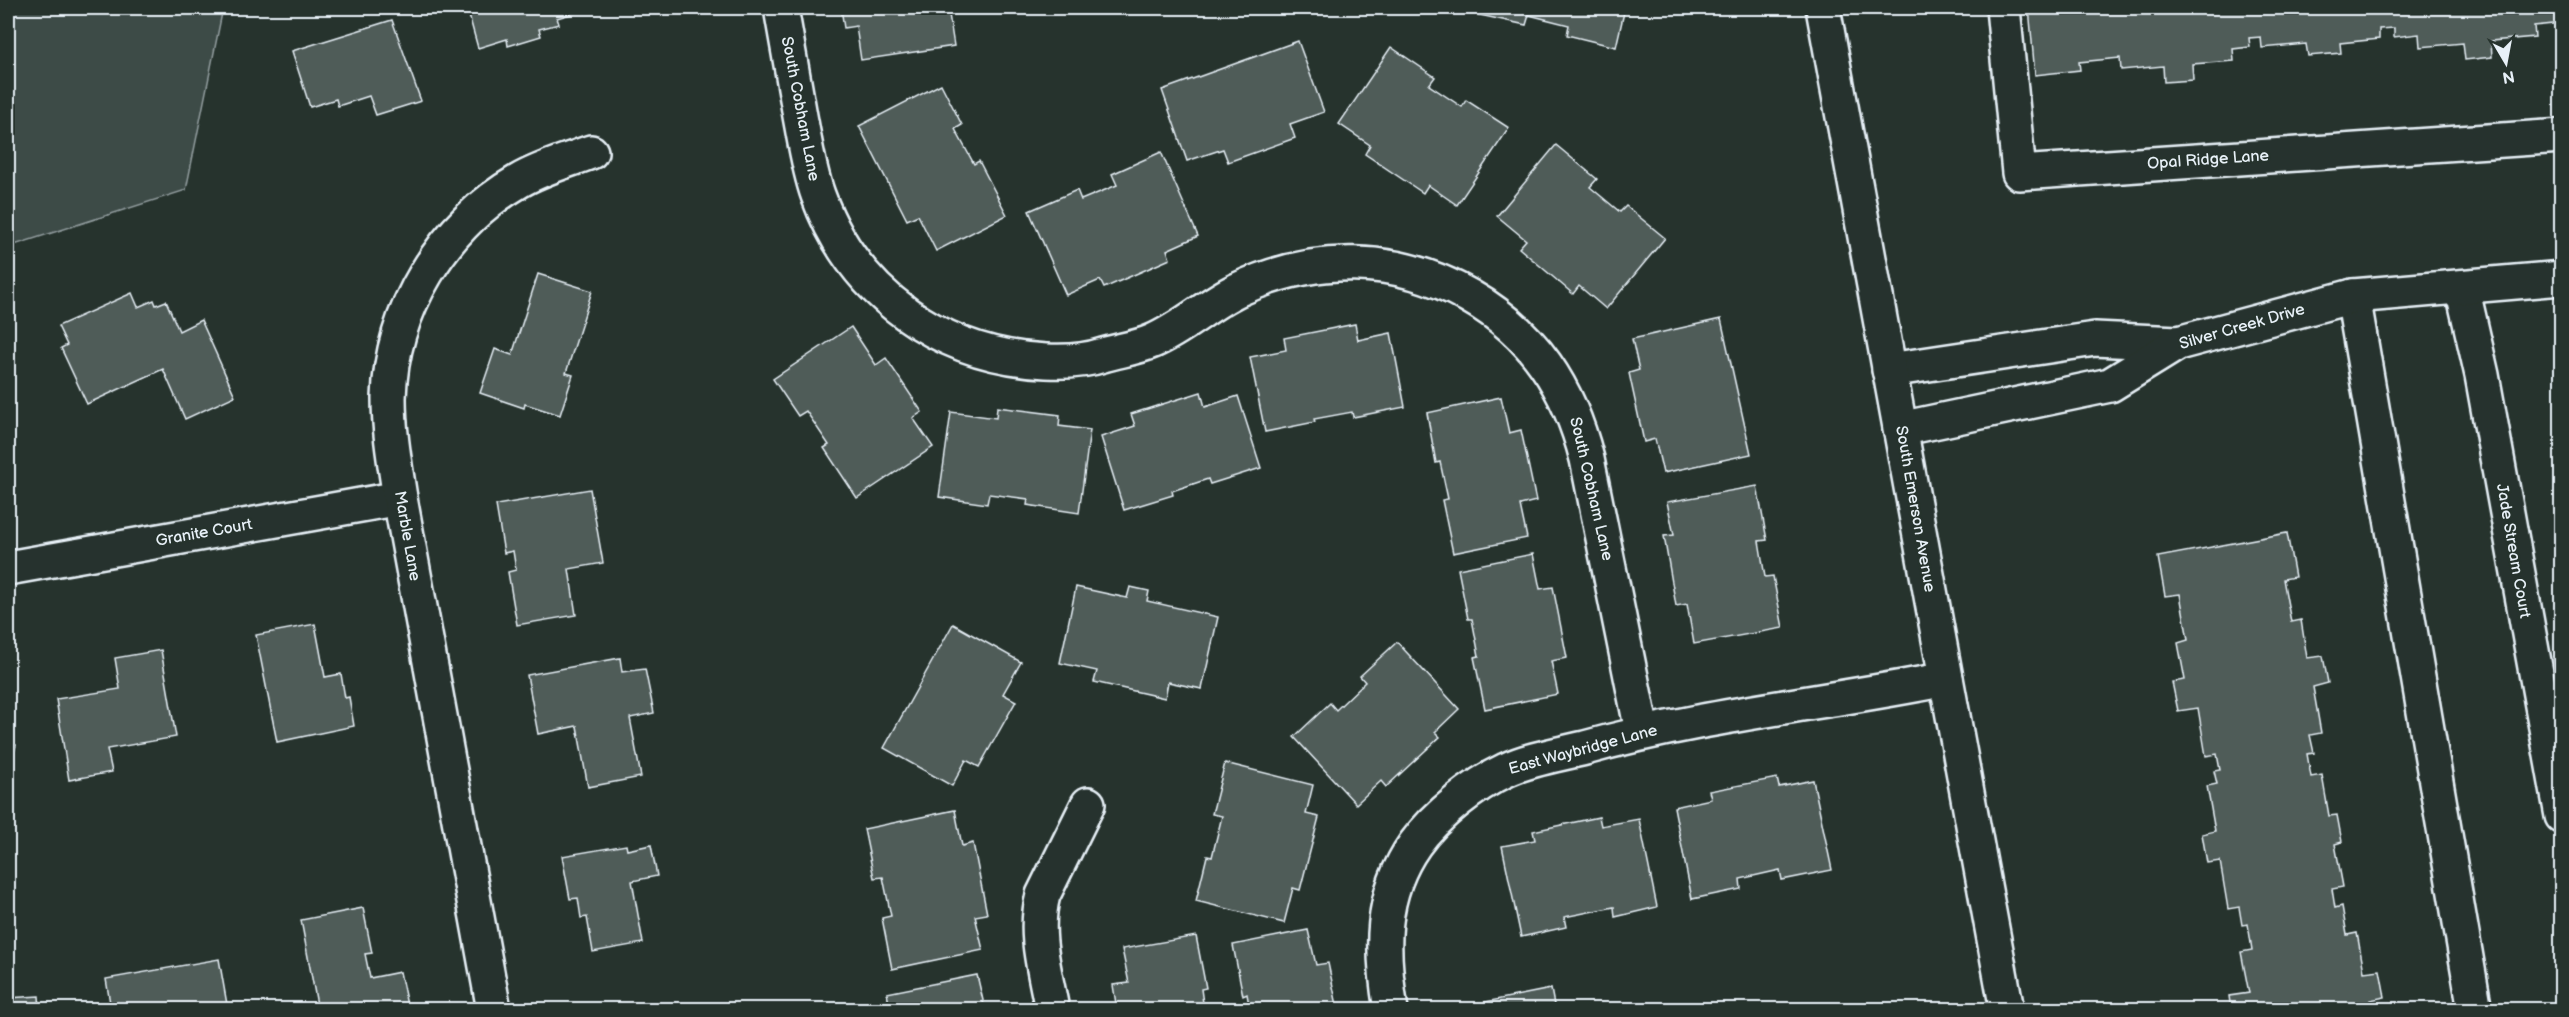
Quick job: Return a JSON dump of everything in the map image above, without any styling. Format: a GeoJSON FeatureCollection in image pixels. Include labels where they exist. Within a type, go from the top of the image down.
{"type":"FeatureCollection","features":[{"type":"Feature","properties":{"kind":"street","name":"South Cobham Lane"},"geometry":{"type":"LineString","coordinates":[[781,8],[807,156],[818,195],[834,232],[865,277],[890,301],[911,318],[961,345],[995,356],[1031,362],[1058,363],[1094,360],[1153,341],[1172,332],[1224,298],[1251,284],[1290,269],[1326,263],[1378,263],[1389,268],[1409,270],[1428,276],[1457,288],[1505,320],[1547,365],[1576,420],[1587,459],[1642,731]]}},
{"type":"Feature","properties":{"kind":"street","name":"South Emerson Avenue"},"geometry":{"type":"LineString","coordinates":[[1823,8],[2007,1010]]}},
{"type":"Feature","properties":{"kind":"street","name":"Opal Ridge Lane"},"geometry":{"type":"LineString","coordinates":[[2003,8],[2019,173],[2562,136]]}},
{"type":"Feature","properties":{"kind":"street","name":"Marble Lane"},"geometry":{"type":"LineString","coordinates":[[494,1010],[400,498],[390,430],[389,396],[396,343],[414,294],[441,249],[490,200],[535,173],[591,152]]}},
{"type":"Feature","properties":{"kind":"street","name":"Silver Creek Drive"},"geometry":{"type":"LineString","coordinates":[[1900,429],[2110,385],[2178,343],[2353,296],[2562,278]]}},
{"type":"Feature","properties":{"kind":"street","name":"Jade Stream Court"},"geometry":{"type":"LineString","coordinates":[[2463,286],[2484,386],[2562,816]]}},
{"type":"Feature","properties":{"kind":"street"},"geometry":{"type":"LineString","coordinates":[[2353,296],[2475,1010]]}},
{"type":"Feature","properties":{"kind":"street"},"geometry":{"type":"LineString","coordinates":[[1889,370],[2095,339],[2178,343]]}},
{"type":"Feature","properties":{"kind":"street","name":"Granite Court"},"geometry":{"type":"LineString","coordinates":[[8,568],[400,498]]}},
{"type":"Feature","properties":{"kind":"street","name":"East Waybridge Lane"},"geometry":{"type":"LineString","coordinates":[[1392,1010],[1383,948],[1389,901],[1407,858],[1424,832],[1458,800],[1507,770],[1642,731],[1946,679]]}},
{"type":"Feature","properties":{"kind":"street"},"geometry":{"type":"LineString","coordinates":[[1052,1010],[1038,936],[1039,910],[1043,895],[1088,804]]}},
{"type":"Feature","properties":{"kind":"shaded area"},"geometry":{"type":"Polygon","coordinates":[[[8,8],[223,8],[186,190],[8,247],[8,8]]]}},
{"type":"Feature","properties":{"kind":"building"},"geometry":{"type":"Polygon","coordinates":[[[467,8],[583,8],[584,10],[557,18],[559,24],[539,29],[541,36],[508,46],[507,39],[478,48],[467,8]]]}},
{"type":"Feature","properties":{"kind":"building"},"geometry":{"type":"Polygon","coordinates":[[[841,8],[948,8],[954,46],[861,60],[856,26],[844,28],[841,8]]]}},
{"type":"Feature","properties":{"kind":"building"},"geometry":{"type":"Polygon","coordinates":[[[1476,8],[1625,8],[1616,47],[1567,35],[1569,25],[1529,15],[1526,25],[1475,14],[1476,8]]]}},
{"type":"Feature","properties":{"kind":"building"},"geometry":{"type":"Polygon","coordinates":[[[2029,8],[2562,8],[2562,23],[2534,26],[2535,37],[2491,41],[2492,57],[2465,60],[2463,43],[2420,47],[2419,34],[2394,37],[2394,28],[2379,29],[2379,39],[2340,43],[2341,53],[2308,56],[2306,44],[2262,48],[2261,37],[2249,38],[2250,47],[2233,49],[2234,61],[2192,64],[2193,80],[2164,82],[2163,66],[2121,70],[2120,58],[2079,62],[2080,70],[2035,75],[2029,8]]]}},
{"type":"Feature","properties":{"kind":"building"},"geometry":{"type":"Polygon","coordinates":[[[392,20],[421,101],[376,115],[369,96],[338,106],[336,99],[310,107],[292,51],[392,20]]]}},
{"type":"Feature","properties":{"kind":"building"},"geometry":{"type":"Polygon","coordinates":[[[1298,41],[1324,112],[1290,124],[1295,138],[1228,162],[1223,149],[1187,161],[1162,90],[1298,41]]]}},
{"type":"Feature","properties":{"kind":"building"},"geometry":{"type":"Polygon","coordinates":[[[1391,47],[1435,77],[1429,85],[1462,107],[1466,100],[1509,128],[1457,205],[1428,185],[1423,193],[1365,154],[1370,145],[1339,124],[1391,47]]]}},
{"type":"Feature","properties":{"kind":"building"},"geometry":{"type":"Polygon","coordinates":[[[941,84],[962,125],[955,129],[974,164],[979,161],[1007,215],[936,251],[918,215],[907,220],[859,126],[941,84]]]}},
{"type":"Feature","properties":{"kind":"building"},"geometry":{"type":"Polygon","coordinates":[[[1556,145],[1597,179],[1590,187],[1620,212],[1626,206],[1665,238],[1606,309],[1579,286],[1573,294],[1519,248],[1526,240],[1497,216],[1556,145]]]}},
{"type":"Feature","properties":{"kind":"building"},"geometry":{"type":"Polygon","coordinates":[[[1161,152],[1198,236],[1167,250],[1170,259],[1104,288],[1100,280],[1066,295],[1029,211],[1077,190],[1081,200],[1117,185],[1112,174],[1161,152]]]}},
{"type":"Feature","properties":{"kind":"building"},"geometry":{"type":"Polygon","coordinates":[[[538,274],[592,291],[566,373],[573,375],[560,415],[525,404],[524,408],[480,393],[495,349],[512,355],[538,274]]]}},
{"type":"Feature","properties":{"kind":"building"},"geometry":{"type":"Polygon","coordinates":[[[132,293],[138,307],[154,300],[156,305],[166,301],[179,331],[201,320],[235,396],[185,419],[163,369],[87,404],[61,348],[67,345],[58,326],[132,293]]]}},
{"type":"Feature","properties":{"kind":"building"},"geometry":{"type":"Polygon","coordinates":[[[1721,319],[1751,454],[1663,473],[1655,439],[1644,442],[1629,373],[1639,370],[1632,339],[1721,319]]]}},
{"type":"Feature","properties":{"kind":"building"},"geometry":{"type":"Polygon","coordinates":[[[1355,324],[1358,340],[1391,333],[1405,407],[1353,417],[1352,412],[1265,432],[1250,357],[1286,350],[1284,338],[1355,324]]]}},
{"type":"Feature","properties":{"kind":"building"},"geometry":{"type":"Polygon","coordinates":[[[851,327],[876,365],[886,358],[922,412],[913,418],[933,447],[857,498],[824,448],[829,445],[806,411],[798,416],[773,379],[851,327]]]}},
{"type":"Feature","properties":{"kind":"building"},"geometry":{"type":"Polygon","coordinates":[[[1201,392],[1205,407],[1238,396],[1261,468],[1210,484],[1208,479],[1172,491],[1173,495],[1124,510],[1101,437],[1135,426],[1131,414],[1201,392]]]}},
{"type":"Feature","properties":{"kind":"building"},"geometry":{"type":"Polygon","coordinates":[[[1501,397],[1509,433],[1521,430],[1536,501],[1520,505],[1527,538],[1453,553],[1442,500],[1448,499],[1440,462],[1436,463],[1427,413],[1501,397]]]}},
{"type":"Feature","properties":{"kind":"building"},"geometry":{"type":"Polygon","coordinates":[[[997,407],[1060,415],[1059,426],[1090,430],[1079,513],[1027,505],[1028,499],[989,494],[987,504],[939,497],[951,412],[996,418],[997,407]]]}},
{"type":"Feature","properties":{"kind":"building"},"geometry":{"type":"Polygon","coordinates":[[[1757,486],[1767,540],[1759,541],[1765,577],[1773,576],[1783,628],[1694,644],[1687,604],[1676,606],[1664,536],[1674,535],[1667,502],[1757,486]]]}},
{"type":"Feature","properties":{"kind":"building"},"geometry":{"type":"Polygon","coordinates":[[[590,489],[603,563],[569,569],[576,615],[517,625],[508,572],[516,570],[513,551],[504,553],[496,505],[590,489]]]}},
{"type":"Feature","properties":{"kind":"building"},"geometry":{"type":"Polygon","coordinates":[[[2287,533],[2295,577],[2283,579],[2291,622],[2301,620],[2307,658],[2323,656],[2328,683],[2313,687],[2321,733],[2310,735],[2314,753],[2307,754],[2311,777],[2322,775],[2329,816],[2337,815],[2342,842],[2335,844],[2343,887],[2332,889],[2335,908],[2342,906],[2347,935],[2357,933],[2364,972],[2380,970],[2385,997],[2370,1000],[2371,1010],[2231,1010],[2229,996],[2249,993],[2241,952],[2252,950],[2248,924],[2242,925],[2239,907],[2228,909],[2220,861],[2207,863],[2202,834],[2215,831],[2207,786],[2217,784],[2214,771],[2220,770],[2217,754],[2206,756],[2198,708],[2178,711],[2172,682],[2185,680],[2178,643],[2188,640],[2180,594],[2165,596],[2158,557],[2287,533]]]}},
{"type":"Feature","properties":{"kind":"building"},"geometry":{"type":"Polygon","coordinates":[[[1533,554],[1540,589],[1553,587],[1567,658],[1551,661],[1558,694],[1485,709],[1474,657],[1479,656],[1472,619],[1468,619],[1458,569],[1533,554]]]}},
{"type":"Feature","properties":{"kind":"building"},"geometry":{"type":"Polygon","coordinates":[[[1076,587],[1127,598],[1130,587],[1149,591],[1147,601],[1218,617],[1202,689],[1168,682],[1165,698],[1094,682],[1097,671],[1060,663],[1076,587]]]}},
{"type":"Feature","properties":{"kind":"building"},"geometry":{"type":"Polygon","coordinates":[[[315,624],[325,677],[341,674],[345,698],[349,697],[354,726],[277,742],[256,635],[315,624]]]}},
{"type":"Feature","properties":{"kind":"building"},"geometry":{"type":"Polygon","coordinates":[[[953,624],[1021,662],[1003,694],[1016,701],[979,767],[966,760],[952,786],[884,748],[953,624]]]}},
{"type":"Feature","properties":{"kind":"building"},"geometry":{"type":"Polygon","coordinates":[[[1397,642],[1459,709],[1435,732],[1440,737],[1386,787],[1381,781],[1356,804],[1294,737],[1330,703],[1336,710],[1365,682],[1360,676],[1397,642]]]}},
{"type":"Feature","properties":{"kind":"building"},"geometry":{"type":"Polygon","coordinates":[[[161,650],[176,737],[107,749],[112,772],[69,780],[56,699],[120,689],[115,658],[161,650]]]}},
{"type":"Feature","properties":{"kind":"building"},"geometry":{"type":"Polygon","coordinates":[[[620,658],[622,672],[645,669],[654,713],[630,718],[641,777],[588,787],[577,726],[538,734],[527,675],[620,658]]]}},
{"type":"Feature","properties":{"kind":"building"},"geometry":{"type":"Polygon","coordinates":[[[8,743],[16,745],[8,774],[8,743]]]}},
{"type":"Feature","properties":{"kind":"building"},"geometry":{"type":"Polygon","coordinates":[[[1225,763],[1313,785],[1306,814],[1319,817],[1300,890],[1293,888],[1284,923],[1196,901],[1207,856],[1212,857],[1222,816],[1212,814],[1225,763]]]}},
{"type":"Feature","properties":{"kind":"building"},"geometry":{"type":"Polygon","coordinates":[[[1777,778],[1779,787],[1813,780],[1832,870],[1782,880],[1780,870],[1740,879],[1741,889],[1692,899],[1674,807],[1711,799],[1709,791],[1777,778]]]}},
{"type":"Feature","properties":{"kind":"building"},"geometry":{"type":"Polygon","coordinates":[[[955,810],[962,846],[973,843],[987,914],[975,916],[983,950],[892,969],[882,918],[891,916],[883,877],[874,878],[864,829],[955,810]]]}},
{"type":"Feature","properties":{"kind":"building"},"geometry":{"type":"Polygon","coordinates":[[[1599,817],[1601,826],[1639,819],[1657,907],[1615,917],[1614,907],[1564,917],[1566,927],[1521,937],[1502,846],[1535,840],[1533,831],[1599,817]]]}},
{"type":"Feature","properties":{"kind":"building"},"geometry":{"type":"Polygon","coordinates":[[[626,845],[627,850],[651,845],[657,876],[632,881],[643,943],[593,952],[587,917],[581,918],[578,898],[570,899],[562,856],[626,845]]]}},
{"type":"Feature","properties":{"kind":"building"},"geometry":{"type":"Polygon","coordinates":[[[363,908],[372,953],[365,954],[370,978],[400,972],[408,1010],[318,1010],[301,920],[363,908]]]}},
{"type":"Feature","properties":{"kind":"building"},"geometry":{"type":"Polygon","coordinates":[[[1308,930],[1316,965],[1328,963],[1338,1010],[1250,1010],[1247,994],[1243,996],[1233,945],[1308,930]]]}},
{"type":"Feature","properties":{"kind":"building"},"geometry":{"type":"Polygon","coordinates":[[[1196,936],[1206,988],[1201,989],[1204,1010],[1117,1010],[1113,985],[1129,983],[1122,949],[1196,936]]]}},
{"type":"Feature","properties":{"kind":"building"},"geometry":{"type":"Polygon","coordinates":[[[219,959],[228,1010],[109,1010],[111,1009],[106,979],[219,959]]]}},
{"type":"Feature","properties":{"kind":"building"},"geometry":{"type":"Polygon","coordinates":[[[977,975],[985,1009],[995,1007],[996,1010],[890,1010],[887,993],[977,975]]]}},
{"type":"Feature","properties":{"kind":"building"},"geometry":{"type":"Polygon","coordinates":[[[1551,989],[1555,1010],[1476,1010],[1475,1004],[1551,989]]]}},
{"type":"Feature","properties":{"kind":"building"},"geometry":{"type":"Polygon","coordinates":[[[39,996],[40,1010],[8,1010],[8,998],[39,996]]]}}]}
